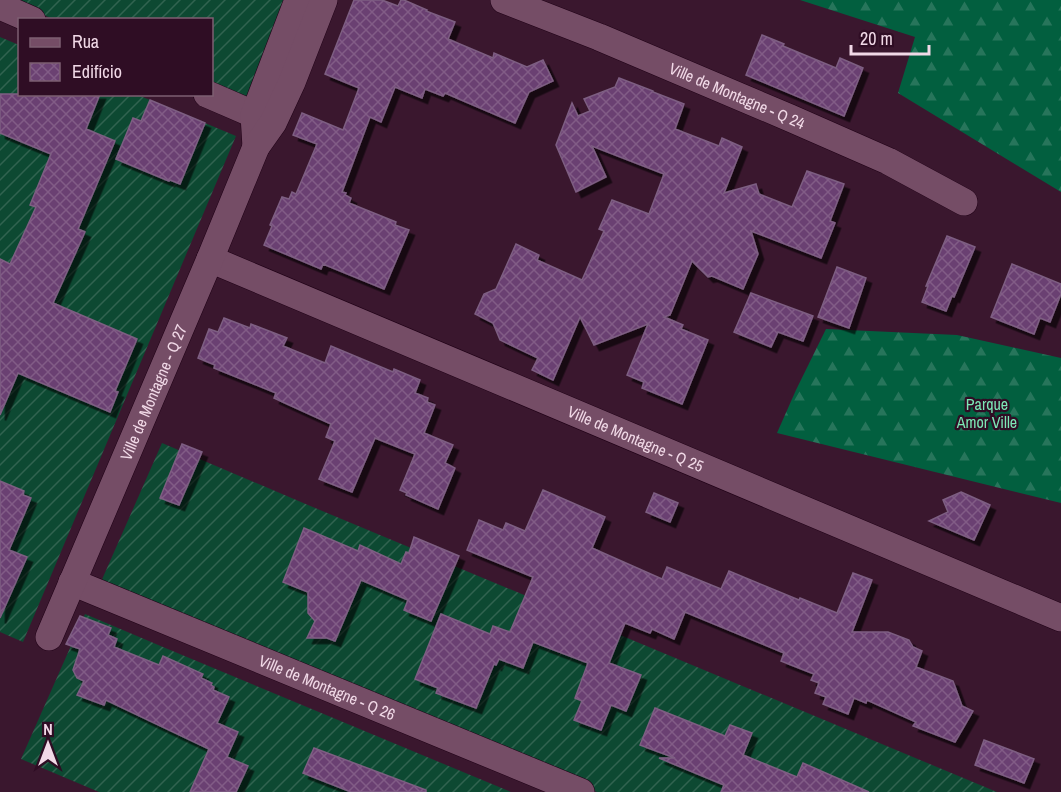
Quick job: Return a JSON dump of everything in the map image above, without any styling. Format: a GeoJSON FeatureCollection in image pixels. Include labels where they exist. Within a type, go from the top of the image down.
{"type":"FeatureCollection","features":[{"type":"Feature","properties":{"kind":"street"},"geometry":{"type":"LineString","coordinates":[[264,119],[298,0]]}},
{"type":"Feature","properties":{"kind":"street"},"geometry":{"type":"LineString","coordinates":[[264,119],[292,82],[324,0]]}},
{"type":"Feature","properties":{"kind":"street","name":"Ville de Montagne - Q 24"},"geometry":{"type":"LineString","coordinates":[[504,0],[599,37],[888,161],[964,202]]}},
{"type":"Feature","properties":{"kind":"street"},"geometry":{"type":"LineString","coordinates":[[0,6],[27,18]]}},
{"type":"Feature","properties":{"kind":"street"},"geometry":{"type":"LineString","coordinates":[[212,96],[264,119]]}},
{"type":"Feature","properties":{"kind":"street","name":"Ville de Montagne - Q 27"},"geometry":{"type":"LineString","coordinates":[[49,637],[210,259],[256,147],[264,119]]}},
{"type":"Feature","properties":{"kind":"street","name":"Ville de Montagne - Q 25"},"geometry":{"type":"LineString","coordinates":[[210,259],[1061,618]]}},
{"type":"Feature","properties":{"kind":"street","name":"Ville de Montagne - Q 26"},"geometry":{"type":"LineString","coordinates":[[72,582],[581,792]]}},
{"type":"Feature","properties":{"kind":"green space"},"geometry":{"type":"Polygon","coordinates":[[[8,0],[288,0],[244,102],[213,88],[213,18],[51,18],[8,0]]]}},
{"type":"Feature","properties":{"kind":"green space"},"geometry":{"type":"Polygon","coordinates":[[[800,0],[1061,0],[1061,192],[898,93],[915,37],[800,0]]]}},
{"type":"Feature","properties":{"kind":"green space"},"geometry":{"type":"Polygon","coordinates":[[[0,37],[18,45],[18,96],[140,96],[236,136],[23,642],[0,632],[0,37]]]}},
{"type":"Feature","properties":{"kind":"green space","name":"Parque Amor Ville"},"geometry":{"type":"Polygon","coordinates":[[[826,329],[957,335],[1061,358],[1061,503],[777,433],[826,329]]]}},
{"type":"Feature","properties":{"kind":"green space"},"geometry":{"type":"Polygon","coordinates":[[[162,443],[997,792],[597,792],[100,584],[162,443]]]}},
{"type":"Feature","properties":{"kind":"green space"},"geometry":{"type":"Polygon","coordinates":[[[85,614],[511,792],[99,792],[21,759],[85,614]]]}},
{"type":"Feature","properties":{"kind":"building"},"geometry":{"type":"Polygon","coordinates":[[[354,0],[382,0],[398,6],[401,0],[404,0],[455,22],[448,39],[493,58],[494,53],[527,67],[543,60],[553,81],[529,92],[515,123],[445,93],[443,96],[425,89],[422,98],[395,87],[381,122],[370,117],[342,192],[351,198],[349,203],[396,222],[395,225],[409,230],[384,289],[323,264],[321,269],[264,245],[282,197],[289,199],[292,192],[296,194],[317,144],[293,135],[302,113],[343,130],[359,88],[325,74],[354,0]]]}},
{"type":"Feature","properties":{"kind":"building"},"geometry":{"type":"Polygon","coordinates":[[[762,35],[836,68],[840,58],[863,68],[844,116],[746,75],[762,35]]]}},
{"type":"Feature","properties":{"kind":"building"},"geometry":{"type":"Polygon","coordinates":[[[619,78],[684,104],[675,129],[719,146],[722,138],[742,147],[724,193],[756,184],[759,194],[792,207],[807,171],[844,184],[830,221],[835,223],[821,258],[751,231],[758,254],[743,289],[712,276],[708,277],[692,261],[670,315],[664,317],[683,325],[681,329],[708,340],[682,404],[642,388],[644,382],[627,375],[648,324],[594,345],[580,317],[553,380],[532,370],[538,358],[500,340],[493,323],[475,314],[484,294],[496,289],[516,244],[539,255],[537,260],[582,280],[604,231],[599,229],[612,200],[649,214],[664,174],[592,146],[606,177],[576,192],[556,145],[572,103],[578,116],[590,111],[584,99],[615,87],[619,78]]]}},
{"type":"Feature","properties":{"kind":"building"},"geometry":{"type":"Polygon","coordinates":[[[0,94],[99,96],[86,129],[115,141],[78,229],[85,232],[53,303],[137,339],[115,391],[118,392],[110,412],[18,373],[0,415],[0,259],[10,264],[36,207],[30,205],[51,154],[0,133],[0,94]]]}},
{"type":"Feature","properties":{"kind":"building"},"geometry":{"type":"Polygon","coordinates":[[[150,100],[205,123],[180,184],[116,159],[133,118],[141,121],[150,100]]]}},
{"type":"Feature","properties":{"kind":"building"},"geometry":{"type":"Polygon","coordinates":[[[947,236],[975,247],[946,311],[922,302],[928,286],[926,286],[947,236]]]}},
{"type":"Feature","properties":{"kind":"building"},"geometry":{"type":"Polygon","coordinates":[[[1012,264],[1061,284],[1061,294],[1050,322],[1040,318],[1034,334],[991,317],[1012,264]]]}},
{"type":"Feature","properties":{"kind":"building"},"geometry":{"type":"Polygon","coordinates":[[[837,267],[866,278],[849,328],[818,317],[837,267]]]}},
{"type":"Feature","properties":{"kind":"building"},"geometry":{"type":"Polygon","coordinates":[[[751,293],[813,316],[803,341],[778,332],[771,347],[734,332],[751,293]]]}},
{"type":"Feature","properties":{"kind":"building"},"geometry":{"type":"Polygon","coordinates":[[[224,318],[250,328],[251,324],[287,338],[283,346],[325,363],[331,346],[393,372],[394,369],[420,380],[415,393],[428,398],[427,402],[435,405],[424,433],[453,445],[445,463],[455,468],[438,509],[400,490],[415,454],[375,438],[352,492],[319,479],[335,441],[326,437],[331,424],[274,398],[276,393],[214,368],[215,365],[198,358],[209,329],[218,332],[224,318]]]}},
{"type":"Feature","properties":{"kind":"building"},"geometry":{"type":"Polygon","coordinates":[[[182,444],[202,452],[179,505],[160,498],[182,444]]]}},
{"type":"Feature","properties":{"kind":"building"},"geometry":{"type":"Polygon","coordinates":[[[0,481],[24,491],[23,495],[31,498],[9,550],[27,557],[0,618],[0,481]]]}},
{"type":"Feature","properties":{"kind":"building"},"geometry":{"type":"Polygon","coordinates":[[[543,490],[605,517],[592,548],[662,579],[667,567],[721,589],[729,571],[837,613],[853,573],[872,580],[852,632],[888,632],[909,640],[913,647],[922,651],[916,667],[953,681],[962,706],[973,711],[955,742],[913,726],[916,722],[867,700],[866,703],[854,698],[848,714],[823,704],[826,697],[815,693],[819,683],[811,680],[814,674],[781,661],[784,653],[685,612],[674,639],[652,629],[650,633],[625,623],[609,663],[641,675],[626,711],[611,705],[601,730],[574,720],[582,701],[575,698],[588,663],[533,642],[523,668],[499,659],[496,665],[494,664],[476,708],[436,693],[438,688],[415,679],[441,614],[490,634],[493,626],[510,632],[533,577],[467,550],[479,520],[503,530],[506,523],[525,531],[543,490]]]}},
{"type":"Feature","properties":{"kind":"building"},"geometry":{"type":"Polygon","coordinates":[[[961,492],[990,505],[974,540],[929,521],[948,512],[943,500],[961,492]]]}},
{"type":"Feature","properties":{"kind":"building"},"geometry":{"type":"Polygon","coordinates":[[[654,493],[678,503],[670,522],[646,512],[654,493]]]}},
{"type":"Feature","properties":{"kind":"building"},"geometry":{"type":"Polygon","coordinates":[[[304,528],[358,551],[360,545],[401,564],[406,552],[409,553],[414,537],[459,556],[431,621],[404,610],[408,600],[361,580],[335,641],[327,638],[307,638],[315,621],[308,613],[308,592],[283,582],[304,528]]]}},
{"type":"Feature","properties":{"kind":"building"},"geometry":{"type":"Polygon","coordinates":[[[80,616],[111,628],[108,635],[117,639],[114,647],[159,665],[163,656],[203,674],[201,678],[212,683],[213,690],[229,697],[217,723],[238,732],[227,757],[248,766],[236,792],[190,792],[209,749],[106,700],[104,705],[77,695],[84,681],[77,678],[73,670],[80,649],[66,644],[80,616]]]}},
{"type":"Feature","properties":{"kind":"building"},"geometry":{"type":"Polygon","coordinates":[[[655,708],[725,736],[730,725],[752,733],[743,755],[797,777],[803,763],[869,792],[721,792],[724,785],[659,758],[675,758],[640,745],[655,708]]]}},
{"type":"Feature","properties":{"kind":"building"},"geometry":{"type":"Polygon","coordinates":[[[984,740],[1034,759],[1024,783],[975,765],[984,740]]]}},
{"type":"Feature","properties":{"kind":"building"},"geometry":{"type":"Polygon","coordinates":[[[314,748],[426,790],[426,792],[351,792],[303,773],[314,748]]]}}]}
